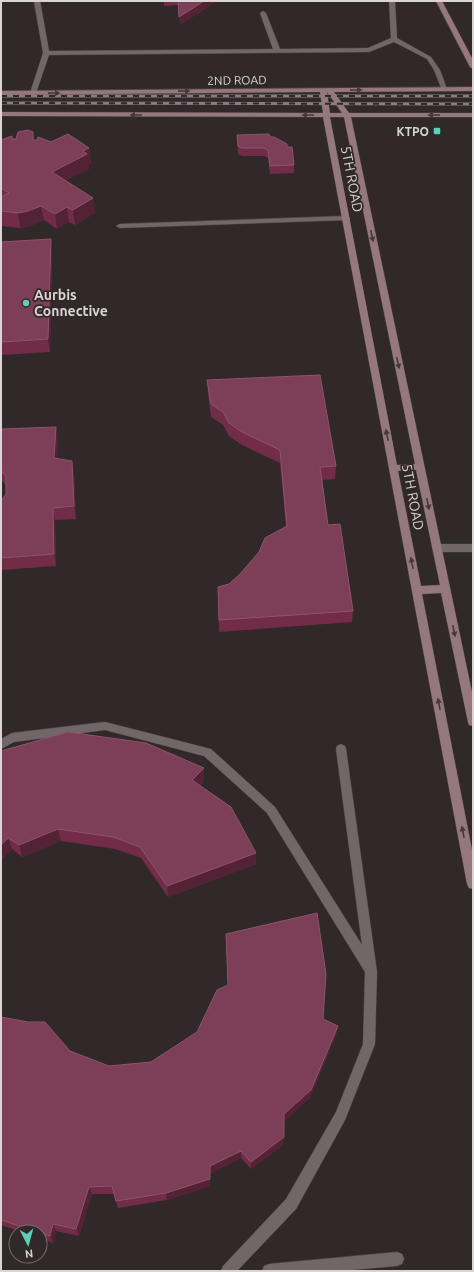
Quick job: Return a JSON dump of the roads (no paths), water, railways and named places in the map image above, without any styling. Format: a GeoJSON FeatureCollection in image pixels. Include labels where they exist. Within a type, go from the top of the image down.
{"type":"FeatureCollection","features":[{"type":"Feature","properties":{"kind":"street"},"geometry":{"type":"LineString","coordinates":[[439,1],[473,67]]}},
{"type":"Feature","properties":{"kind":"street","name":"2ND ROAD"},"geometry":{"type":"LineString","coordinates":[[1,93],[473,89]]}},
{"type":"Feature","properties":{"kind":"street"},"geometry":{"type":"LineString","coordinates":[[326,90],[347,115]]}},
{"type":"Feature","properties":{"kind":"street","name":"5TH ROAD"},"geometry":{"type":"LineString","coordinates":[[326,90],[326,115],[473,884]]}},
{"type":"Feature","properties":{"kind":"street"},"geometry":{"type":"LineString","coordinates":[[1,114],[473,115]]}},
{"type":"Feature","properties":{"kind":"street","name":"5TH ROAD"},"geometry":{"type":"LineString","coordinates":[[347,115],[473,722]]}},
{"type":"Feature","properties":{"kind":"street"},"geometry":{"type":"LineString","coordinates":[[393,468],[420,467]]}},
{"type":"Feature","properties":{"kind":"street"},"geometry":{"type":"LineString","coordinates":[[417,590],[446,589]]}},
{"type":"Feature","properties":{"kind":"lane"},"geometry":{"type":"LineString","coordinates":[[33,93],[46,53],[37,1]]}},
{"type":"Feature","properties":{"kind":"lane"},"geometry":{"type":"LineString","coordinates":[[392,1],[394,39]]}},
{"type":"Feature","properties":{"kind":"lane"},"geometry":{"type":"LineString","coordinates":[[263,13],[277,51]]}},
{"type":"Feature","properties":{"kind":"lane"},"geometry":{"type":"LineString","coordinates":[[46,53],[369,50],[394,39]]}},
{"type":"Feature","properties":{"kind":"lane"},"geometry":{"type":"LineString","coordinates":[[394,39],[429,58],[437,70],[444,89]]}},
{"type":"Feature","properties":{"kind":"lane"},"geometry":{"type":"LineString","coordinates":[[120,226],[346,218]]}},
{"type":"Feature","properties":{"kind":"lane"},"geometry":{"type":"LineString","coordinates":[[437,548],[473,548]]}},
{"type":"Feature","properties":{"kind":"lane"},"geometry":{"type":"LineString","coordinates":[[1,744],[12,738],[105,726],[207,752],[271,810],[371,972]]}},
{"type":"Feature","properties":{"kind":"lane"},"geometry":{"type":"LineString","coordinates":[[228,1271],[291,1204],[341,1116],[369,1044],[371,972],[341,749]]}},
{"type":"Feature","properties":{"kind":"lane"},"geometry":{"type":"LineString","coordinates":[[269,1271],[397,1259]]}},
{"type":"Feature","properties":{"kind":"railway"},"geometry":{"type":"LineString","coordinates":[[1,96],[473,96]]}},
{"type":"Feature","properties":{"kind":"railway"},"geometry":{"type":"LineString","coordinates":[[1,103],[473,104]]}},
{"type":"Feature","properties":{"kind":"place","name":"KTPO"},"geometry":{"type":"Point","coordinates":[437,131]}},
{"type":"Feature","properties":{"kind":"place","name":"Aurbis Connective"},"geometry":{"type":"Point","coordinates":[26,303]}}]}
